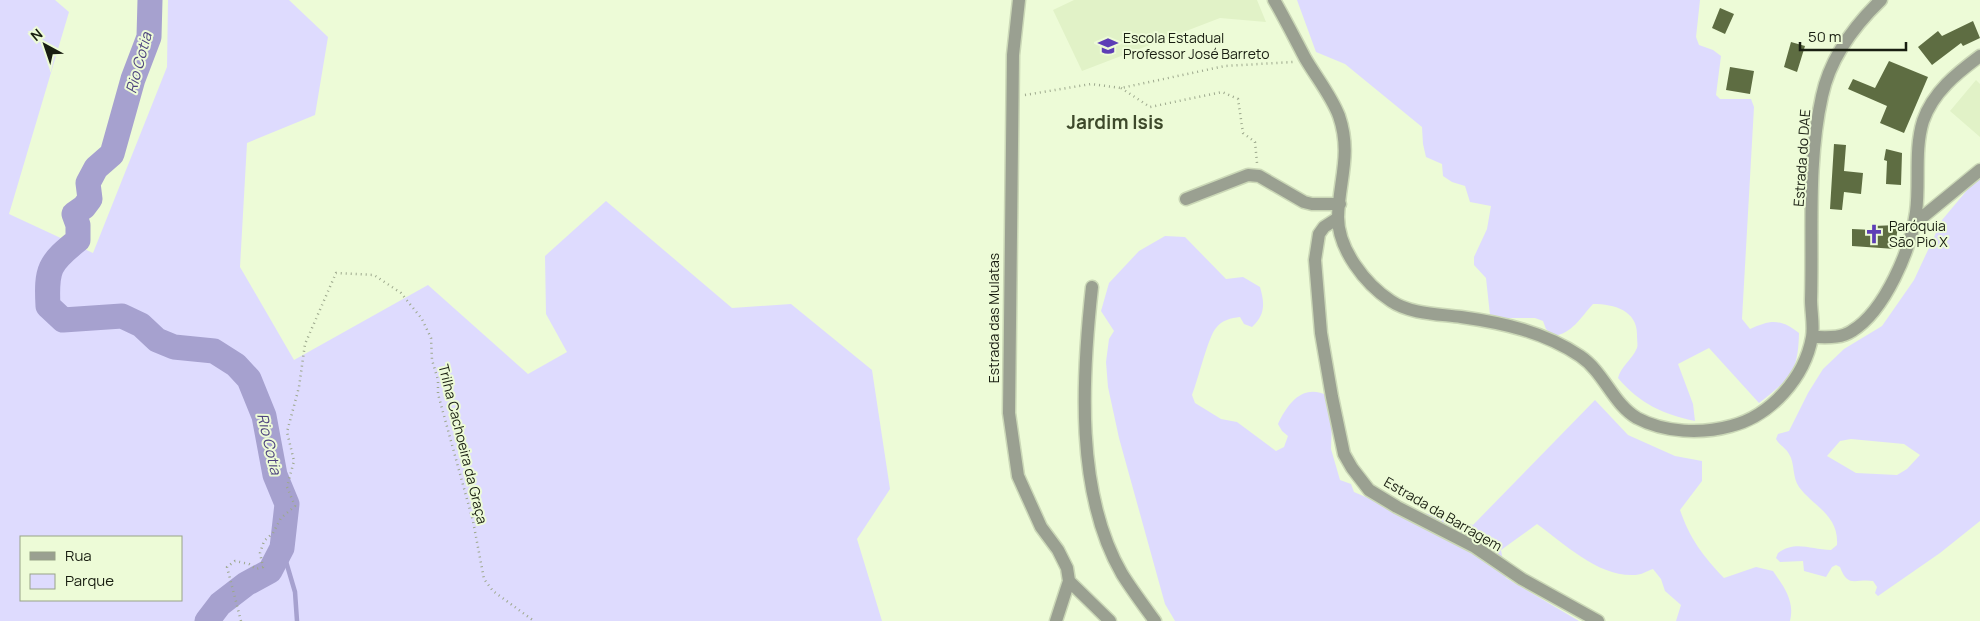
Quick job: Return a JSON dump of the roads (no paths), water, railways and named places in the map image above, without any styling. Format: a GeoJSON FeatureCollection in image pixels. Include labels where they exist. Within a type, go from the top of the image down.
{"type":"FeatureCollection","features":[{"type":"Feature","properties":{"kind":"street","name":"Estrada das Mulatas"},"geometry":{"type":"LineString","coordinates":[[1019,0],[1013,55],[1009,413],[1018,476],[1041,527],[1058,550],[1067,568],[1069,581]]}},
{"type":"Feature","properties":{"kind":"street"},"geometry":{"type":"LineString","coordinates":[[1274,0],[1338,116],[1346,151],[1338,218]]}},
{"type":"Feature","properties":{"kind":"street","name":"Estrada do DAE"},"geometry":{"type":"LineString","coordinates":[[1338,218],[1347,251],[1362,274],[1391,301],[1416,310],[1509,325],[1543,337],[1590,364],[1626,408],[1636,417],[1650,423],[1699,432],[1727,427],[1754,417],[1767,409],[1785,392],[1801,367],[1812,336],[1813,174],[1818,119],[1823,91],[1842,48],[1854,28],[1881,0]]}},
{"type":"Feature","properties":{"kind":"street"},"geometry":{"type":"LineString","coordinates":[[1812,336],[1836,338],[1852,332],[1867,319],[1883,299],[1900,265],[1914,224],[1919,144],[1923,121],[1932,103],[1944,86],[1980,56]]}},
{"type":"Feature","properties":{"kind":"street"},"geometry":{"type":"LineString","coordinates":[[1914,224],[1980,170]]}},
{"type":"Feature","properties":{"kind":"street"},"geometry":{"type":"LineString","coordinates":[[1186,199],[1248,175],[1259,176],[1304,202],[1312,204],[1340,204]]}},
{"type":"Feature","properties":{"kind":"street","name":"Estrada da Barragem"},"geometry":{"type":"LineString","coordinates":[[1338,218],[1324,227],[1319,234],[1315,260],[1321,333],[1344,454],[1352,468],[1369,490],[1397,507],[1468,543],[1522,579],[1598,621]]}},
{"type":"Feature","properties":{"kind":"street"},"geometry":{"type":"LineString","coordinates":[[1092,286],[1086,444],[1094,504],[1122,574],[1155,621]]}},
{"type":"Feature","properties":{"kind":"street"},"geometry":{"type":"LineString","coordinates":[[1056,621],[1069,581],[1110,621]]}},
{"type":"Feature","properties":{"kind":"waterway","name":"Rio Cotia"},"geometry":{"type":"LineString","coordinates":[[150,0],[149,37],[133,79],[112,154],[96,168],[88,183],[90,199],[84,207],[74,214],[78,225],[78,240],[55,261],[51,268],[48,283],[48,306],[63,320],[122,316],[141,325],[157,340],[174,347],[214,351],[236,365],[249,379],[264,416],[275,475],[287,504],[282,548],[270,571],[246,584],[220,604],[207,621]]}},
{"type":"Feature","properties":{"kind":"waterway"},"geometry":{"type":"LineString","coordinates":[[282,548],[295,592],[297,621]]}},
{"type":"Feature","properties":{"kind":"place","name":"Escola Estadual Professor José Barreto"},"geometry":{"type":"Point","coordinates":[1108,46]}},
{"type":"Feature","properties":{"kind":"place","name":"Paróquia São Pio X"},"geometry":{"type":"Point","coordinates":[1874,234]}},
{"type":"Feature","properties":{"kind":"district","name":"Jardim Isis"},"geometry":{"type":"Point","coordinates":[1115,122]}}]}
